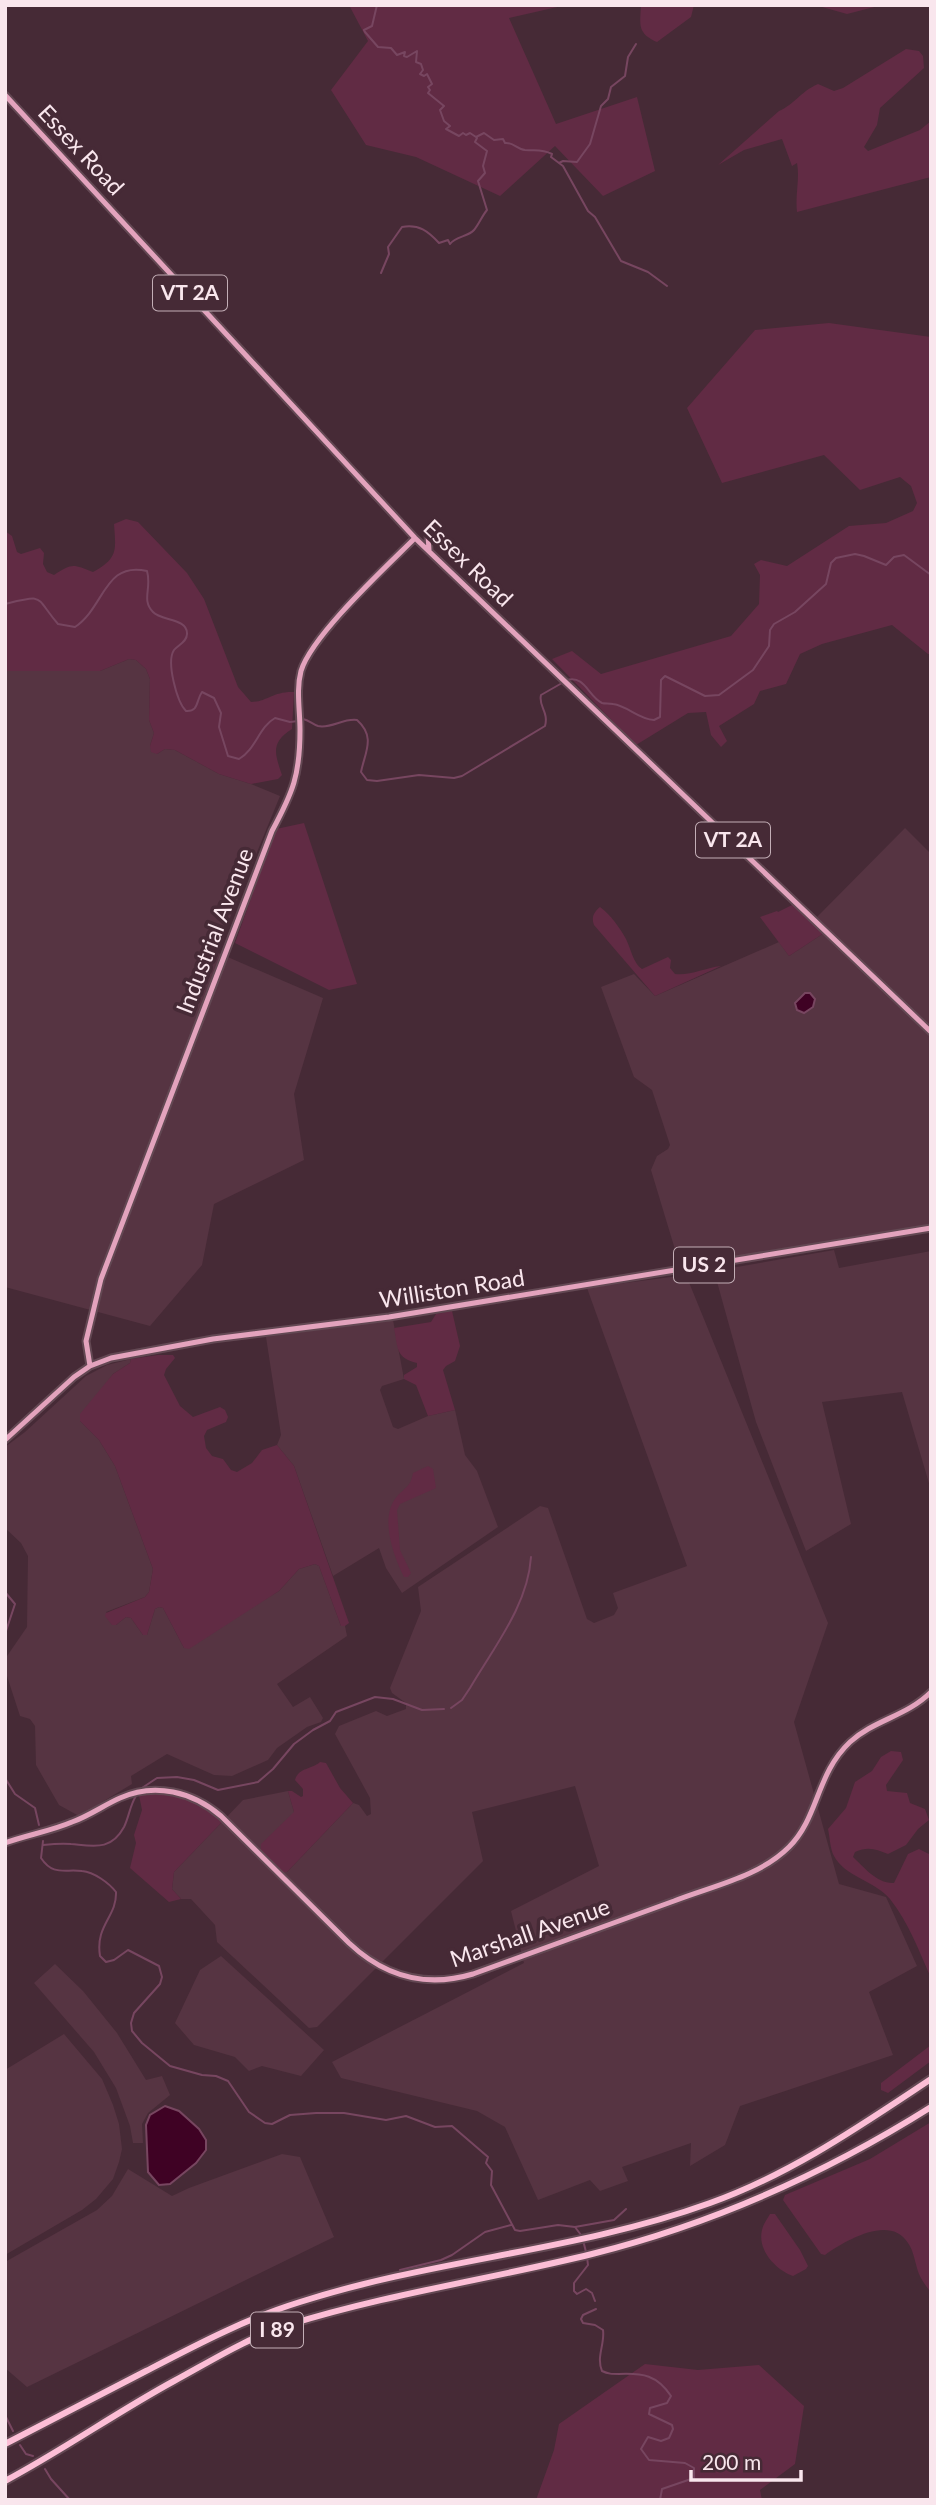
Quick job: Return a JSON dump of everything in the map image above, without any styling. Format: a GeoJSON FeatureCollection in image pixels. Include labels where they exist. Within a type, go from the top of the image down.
{"type":"FeatureCollection","features":[{"type":"Feature","properties":{"kind":"highway","name":"I 89"},"geometry":{"type":"LineString","coordinates":[[5,2444],[210,2338],[274,2310],[347,2288],[575,2239],[680,2213],[775,2176],[834,2143],[931,2079]]}},
{"type":"Feature","properties":{"kind":"highway","name":"I 89"},"geometry":{"type":"LineString","coordinates":[[5,2481],[213,2358],[283,2327],[367,2302],[595,2253],[673,2230],[776,2191],[822,2169],[931,2107]]}},
{"type":"Feature","properties":{"kind":"main road","name":"Essex Road"},"geometry":{"type":"LineString","coordinates":[[5,95],[415,538],[931,1032]]}},
{"type":"Feature","properties":{"kind":"main road"},"geometry":{"type":"LineString","coordinates":[[429,550],[428,533],[431,525]]}},
{"type":"Feature","properties":{"kind":"main road","name":"Industrial Avenue"},"geometry":{"type":"LineString","coordinates":[[90,1366],[86,1341],[95,1296],[272,831],[294,789],[299,763],[301,673],[309,655],[335,621],[415,538]]}},
{"type":"Feature","properties":{"kind":"main road","name":"Williston Road"},"geometry":{"type":"LineString","coordinates":[[5,1440],[67,1383],[90,1366],[121,1356],[213,1339],[389,1317],[931,1228]]}},
{"type":"Feature","properties":{"kind":"main road","name":"Marshall Avenue"},"geometry":{"type":"LineString","coordinates":[[5,1843],[75,1821],[131,1794],[154,1790],[180,1793],[207,1805],[221,1816],[368,1960],[404,1976],[428,1980],[453,1979],[693,1894],[768,1863],[797,1837],[810,1815],[824,1776],[841,1752],[862,1733],[910,1710],[931,1692]]}},
{"type":"Feature","properties":{"kind":"shaded area"},"geometry":{"type":"Polygon","coordinates":[[[349,5],[566,5],[509,18],[556,124],[637,97],[655,171],[603,196],[555,146],[500,196],[416,157],[366,145],[331,90],[368,41],[349,5]]]}},
{"type":"Feature","properties":{"kind":"shaded area"},"geometry":{"type":"Polygon","coordinates":[[[641,5],[694,5],[691,17],[657,42],[641,28],[641,5]]]}},
{"type":"Feature","properties":{"kind":"shaded area"},"geometry":{"type":"Polygon","coordinates":[[[815,5],[882,5],[847,14],[815,5]]]}},
{"type":"Feature","properties":{"kind":"shaded area"},"geometry":{"type":"Polygon","coordinates":[[[906,49],[919,51],[923,56],[924,68],[880,108],[877,125],[864,147],[868,151],[920,130],[931,121],[931,177],[797,212],[797,163],[792,166],[782,139],[744,150],[718,165],[779,111],[812,87],[818,84],[834,91],[843,88],[906,49]]]}},
{"type":"Feature","properties":{"kind":"shaded area"},"geometry":{"type":"Polygon","coordinates":[[[829,323],[931,337],[931,654],[892,625],[822,644],[800,654],[786,684],[760,691],[754,704],[719,726],[727,741],[721,747],[711,735],[706,712],[688,713],[636,745],[552,659],[572,651],[601,674],[731,636],[759,604],[760,575],[754,564],[761,560],[787,566],[849,526],[886,523],[913,511],[917,503],[911,486],[900,477],[860,490],[824,455],[722,483],[687,408],[755,330],[829,323]]]}},
{"type":"Feature","properties":{"kind":"shaded area"},"geometry":{"type":"Polygon","coordinates":[[[126,519],[138,522],[187,573],[204,599],[238,687],[251,702],[294,692],[292,729],[280,739],[276,749],[282,775],[278,779],[251,784],[219,774],[175,750],[165,749],[157,754],[151,752],[154,733],[149,720],[150,679],[146,669],[136,660],[129,659],[100,671],[5,671],[5,531],[12,536],[17,552],[21,554],[40,548],[44,553],[43,564],[47,572],[54,575],[73,566],[93,572],[111,558],[115,547],[114,524],[126,519]]]}},
{"type":"Feature","properties":{"kind":"shaded area"},"geometry":{"type":"Polygon","coordinates":[[[129,659],[136,660],[146,669],[150,679],[149,720],[154,733],[150,746],[157,754],[165,749],[175,750],[219,774],[280,796],[216,952],[323,998],[294,1094],[304,1160],[214,1204],[202,1265],[150,1326],[5,1287],[5,671],[100,671],[129,659]]]}},
{"type":"Feature","properties":{"kind":"shaded area"},"geometry":{"type":"Polygon","coordinates":[[[304,823],[357,984],[329,990],[235,943],[276,829],[304,823]]]}},
{"type":"Feature","properties":{"kind":"shaded area"},"geometry":{"type":"Polygon","coordinates":[[[905,828],[931,854],[931,1028],[817,917],[905,828]]]}},
{"type":"Feature","properties":{"kind":"shaded area"},"geometry":{"type":"Polygon","coordinates":[[[794,904],[824,933],[789,956],[760,917],[794,904]]]}},
{"type":"Feature","properties":{"kind":"shaded area"},"geometry":{"type":"Polygon","coordinates":[[[600,907],[621,930],[634,960],[642,969],[668,957],[671,960],[670,968],[675,974],[721,966],[655,996],[594,925],[594,915],[600,907]]]}},
{"type":"Feature","properties":{"kind":"shaded area"},"geometry":{"type":"Polygon","coordinates":[[[824,933],[931,1038],[931,1224],[680,1266],[651,1170],[657,1156],[670,1145],[652,1090],[634,1077],[601,987],[634,974],[655,996],[779,942],[789,956],[824,933]]]}},
{"type":"Feature","properties":{"kind":"shaded area"},"geometry":{"type":"Polygon","coordinates":[[[805,993],[810,993],[815,999],[813,1007],[804,1013],[797,1010],[795,1003],[805,993]]]}},
{"type":"Feature","properties":{"kind":"shaded area"},"geometry":{"type":"Polygon","coordinates":[[[834,1250],[839,1268],[931,1251],[931,1490],[902,1392],[822,1402],[851,1524],[806,1551],[756,1422],[714,1271],[834,1250]]]}},
{"type":"Feature","properties":{"kind":"shaded area"},"geometry":{"type":"Polygon","coordinates":[[[686,1275],[828,1623],[794,1722],[839,1884],[886,1897],[917,1966],[869,1992],[893,2055],[740,2106],[725,2145],[690,2166],[691,2143],[622,2167],[628,2181],[600,2191],[590,2180],[538,2200],[505,2127],[477,2111],[341,2078],[332,2062],[524,1963],[511,1911],[599,1866],[575,1786],[472,1812],[483,1861],[317,2027],[309,2028],[217,1942],[215,1925],[191,1899],[181,1899],[172,1889],[174,1872],[243,1800],[288,1791],[294,1812],[287,1872],[353,1803],[359,1805],[367,1816],[371,1814],[370,1798],[335,1734],[339,1726],[376,1711],[387,1716],[406,1709],[406,1703],[392,1693],[390,1688],[421,1611],[418,1587],[540,1506],[548,1508],[587,1619],[594,1623],[614,1615],[618,1608],[613,1593],[687,1566],[587,1288],[686,1275]]]}},
{"type":"Feature","properties":{"kind":"shaded area"},"geometry":{"type":"Polygon","coordinates":[[[452,1311],[460,1346],[455,1361],[443,1370],[455,1410],[428,1416],[416,1385],[404,1379],[404,1375],[417,1367],[417,1363],[401,1355],[394,1328],[431,1322],[436,1314],[452,1311]]]}},
{"type":"Feature","properties":{"kind":"shaded area"},"geometry":{"type":"Polygon","coordinates":[[[393,1320],[404,1379],[382,1386],[380,1390],[393,1427],[398,1429],[428,1416],[455,1410],[465,1455],[477,1471],[498,1527],[402,1593],[386,1568],[379,1548],[333,1576],[294,1466],[277,1445],[281,1435],[266,1337],[393,1320]]]}},
{"type":"Feature","properties":{"kind":"shaded area"},"geometry":{"type":"Polygon","coordinates":[[[173,1355],[175,1358],[164,1375],[180,1406],[193,1417],[220,1407],[225,1410],[228,1417],[226,1422],[207,1430],[204,1436],[206,1448],[212,1456],[223,1459],[231,1470],[237,1472],[252,1463],[262,1450],[277,1445],[294,1466],[349,1623],[345,1626],[341,1626],[319,1566],[315,1564],[299,1569],[279,1591],[189,1649],[184,1648],[163,1608],[155,1609],[147,1635],[143,1635],[131,1618],[126,1617],[112,1625],[105,1616],[106,1613],[145,1597],[149,1592],[153,1569],[115,1466],[99,1440],[80,1421],[80,1414],[113,1374],[130,1363],[131,1359],[173,1355]]]}},
{"type":"Feature","properties":{"kind":"shaded area"},"geometry":{"type":"Polygon","coordinates":[[[131,1359],[130,1363],[113,1374],[80,1421],[99,1440],[115,1466],[153,1569],[149,1592],[145,1597],[106,1612],[116,1625],[126,1617],[131,1618],[143,1635],[147,1635],[155,1609],[163,1608],[184,1648],[279,1591],[299,1569],[315,1564],[319,1566],[347,1636],[277,1684],[293,1707],[310,1697],[323,1718],[321,1722],[307,1727],[277,1748],[268,1760],[232,1776],[214,1775],[167,1754],[131,1776],[132,1784],[79,1816],[59,1805],[36,1765],[35,1726],[30,1719],[20,1716],[5,1670],[5,1659],[27,1627],[28,1556],[21,1543],[5,1528],[5,1447],[86,1376],[107,1365],[131,1359]]]}},
{"type":"Feature","properties":{"kind":"shaded area"},"geometry":{"type":"Polygon","coordinates":[[[428,1466],[433,1469],[436,1488],[400,1504],[397,1510],[400,1550],[411,1573],[404,1577],[390,1538],[389,1517],[395,1499],[408,1485],[413,1473],[428,1466]]]}},
{"type":"Feature","properties":{"kind":"shaded area"},"geometry":{"type":"Polygon","coordinates":[[[891,1751],[901,1752],[903,1760],[886,1785],[887,1791],[907,1793],[910,1803],[925,1809],[929,1820],[906,1845],[888,1854],[868,1849],[855,1852],[853,1857],[876,1878],[894,1883],[908,1854],[919,1849],[931,1855],[931,1978],[897,1908],[884,1893],[845,1869],[833,1853],[830,1843],[828,1829],[846,1808],[855,1782],[872,1771],[881,1757],[891,1751]]]}},
{"type":"Feature","properties":{"kind":"shaded area"},"geometry":{"type":"Polygon","coordinates":[[[320,1762],[326,1763],[340,1788],[353,1803],[287,1872],[281,1872],[261,1852],[261,1844],[294,1812],[288,1791],[303,1796],[303,1789],[295,1780],[297,1776],[320,1762]]]}},
{"type":"Feature","properties":{"kind":"shaded area"},"geometry":{"type":"Polygon","coordinates":[[[155,1793],[191,1802],[222,1822],[174,1872],[172,1889],[181,1899],[169,1902],[130,1868],[136,1843],[134,1835],[142,1810],[139,1795],[155,1793]]]}},
{"type":"Feature","properties":{"kind":"shaded area"},"geometry":{"type":"Polygon","coordinates":[[[221,1956],[324,2050],[301,2076],[262,2066],[249,2071],[235,2057],[194,2045],[175,2023],[200,1970],[221,1956]]]}},
{"type":"Feature","properties":{"kind":"shaded area"},"geometry":{"type":"Polygon","coordinates":[[[55,1964],[83,1991],[117,2033],[146,2080],[162,2076],[170,2095],[148,2113],[142,2124],[143,2143],[133,2143],[130,2126],[116,2088],[94,2052],[34,1983],[55,1964]]]}},
{"type":"Feature","properties":{"kind":"shaded area"},"geometry":{"type":"Polygon","coordinates":[[[64,2034],[102,2079],[119,2124],[122,2149],[119,2162],[113,2179],[96,2199],[5,2255],[5,2070],[64,2034]]]}},
{"type":"Feature","properties":{"kind":"shaded area"},"geometry":{"type":"Polygon","coordinates":[[[931,2045],[931,2061],[888,2093],[881,2090],[881,2083],[931,2045]]]}},
{"type":"Feature","properties":{"kind":"shaded area"},"geometry":{"type":"Polygon","coordinates":[[[165,2106],[179,2111],[199,2129],[206,2140],[206,2150],[196,2163],[170,2184],[159,2185],[148,2172],[146,2125],[150,2115],[165,2106]]]}},
{"type":"Feature","properties":{"kind":"shaded area"},"geometry":{"type":"Polygon","coordinates":[[[931,2122],[931,2293],[919,2274],[908,2243],[900,2235],[890,2231],[879,2230],[855,2237],[825,2255],[821,2254],[783,2200],[785,2195],[870,2159],[931,2122]]]}},
{"type":"Feature","properties":{"kind":"shaded area"},"geometry":{"type":"Polygon","coordinates":[[[282,2154],[300,2157],[334,2237],[27,2387],[5,2368],[5,2262],[97,2210],[112,2196],[128,2169],[172,2196],[282,2154]]]}},
{"type":"Feature","properties":{"kind":"shaded area"},"geometry":{"type":"Polygon","coordinates":[[[770,2214],[775,2214],[808,2266],[793,2276],[774,2264],[762,2245],[762,2230],[770,2214]]]}},
{"type":"Feature","properties":{"kind":"shaded area"},"geometry":{"type":"Polygon","coordinates":[[[645,2364],[698,2370],[759,2365],[804,2406],[795,2464],[760,2490],[762,2500],[536,2500],[554,2450],[559,2424],[645,2364]]]}},
{"type":"Feature","properties":{"kind":"waterway"},"geometry":{"type":"LineString","coordinates":[[377,5],[372,26],[364,30],[365,32],[378,47],[391,48],[397,55],[405,52],[404,56],[407,57],[417,51],[416,62],[421,64],[423,70],[420,74],[427,74],[432,84],[428,87],[428,93],[444,106],[440,110],[444,121],[450,126],[446,129],[459,136],[470,133],[476,137],[484,133],[494,140],[503,139],[505,143],[522,149],[552,154],[551,157],[563,166],[588,211],[595,217],[621,261],[648,272],[667,286]]}},
{"type":"Feature","properties":{"kind":"waterway"},"geometry":{"type":"LineString","coordinates":[[559,163],[577,162],[590,144],[601,106],[608,99],[611,87],[625,76],[628,57],[636,44]]}},
{"type":"Feature","properties":{"kind":"waterway"},"geometry":{"type":"LineString","coordinates":[[381,273],[389,254],[388,247],[402,227],[418,228],[439,243],[448,240],[450,244],[476,228],[487,210],[478,181],[485,173],[483,166],[487,151],[475,142],[477,138]]}},
{"type":"Feature","properties":{"kind":"waterway"},"geometry":{"type":"LineString","coordinates":[[567,680],[578,680],[602,703],[618,705],[654,720],[660,717],[661,680],[665,676],[705,696],[719,695],[753,670],[769,646],[770,630],[774,624],[795,612],[826,584],[831,563],[836,558],[855,554],[886,565],[894,557],[904,555],[931,575]]}},
{"type":"Feature","properties":{"kind":"waterway"},"geometry":{"type":"LineString","coordinates":[[5,604],[27,599],[38,600],[58,624],[75,627],[93,608],[113,579],[133,570],[147,571],[147,598],[153,612],[179,622],[186,629],[186,639],[174,650],[171,663],[179,699],[186,711],[190,711],[195,708],[202,692],[214,698],[221,713],[219,727],[228,756],[239,759],[245,755],[275,718],[298,721]]}},
{"type":"Feature","properties":{"kind":"waterway"},"geometry":{"type":"LineString","coordinates":[[303,719],[323,727],[357,720],[363,726],[368,739],[361,772],[367,780],[419,775],[454,778],[462,776],[545,726],[546,717],[541,695],[562,683]]}},
{"type":"Feature","properties":{"kind":"waterway"},"geometry":{"type":"LineString","coordinates":[[451,1708],[462,1700],[517,1609],[529,1575],[531,1557]]}},
{"type":"Feature","properties":{"kind":"waterway"},"geometry":{"type":"LineString","coordinates":[[5,1592],[15,1604],[5,1634]]}},
{"type":"Feature","properties":{"kind":"waterway"},"geometry":{"type":"LineString","coordinates":[[142,1788],[157,1778],[194,1780],[218,1790],[258,1782],[294,1744],[330,1721],[336,1712],[375,1697],[393,1699],[422,1710],[444,1709]]}},
{"type":"Feature","properties":{"kind":"waterway"},"geometry":{"type":"LineString","coordinates":[[5,1704],[5,1722]]}},
{"type":"Feature","properties":{"kind":"waterway"},"geometry":{"type":"LineString","coordinates":[[5,1778],[15,1794],[35,1808],[39,1825]]}},
{"type":"Feature","properties":{"kind":"waterway"},"geometry":{"type":"LineString","coordinates":[[43,1845],[94,1846],[108,1843],[119,1835],[124,1827],[136,1796]]}},
{"type":"Feature","properties":{"kind":"waterway"},"geometry":{"type":"LineString","coordinates":[[43,1841],[41,1858],[45,1864],[59,1870],[91,1873],[116,1892],[113,1908],[101,1936],[100,1956],[106,1962],[128,1950],[159,1966],[162,1977],[160,1984],[134,2013],[131,2023],[132,2031],[142,2043],[170,2066],[228,2081],[249,2112],[265,2123],[272,2124],[290,2115],[344,2113],[386,2120],[406,2116],[435,2127],[452,2126],[488,2157],[486,2163],[492,2171],[491,2185],[515,2230],[558,2225],[575,2227],[581,2235]]}},
{"type":"Feature","properties":{"kind":"waterway"},"geometry":{"type":"LineString","coordinates":[[575,2227],[614,2220],[626,2209]]}},
{"type":"Feature","properties":{"kind":"waterway"},"geometry":{"type":"LineString","coordinates":[[400,2270],[441,2260],[485,2232],[511,2225]]}},
{"type":"Feature","properties":{"kind":"waterway"},"geometry":{"type":"LineString","coordinates":[[583,2240],[586,2252]]}},
{"type":"Feature","properties":{"kind":"waterway"},"geometry":{"type":"LineString","coordinates":[[587,2257],[588,2265],[574,2283],[574,2291],[577,2294],[586,2289],[592,2293],[595,2301]]}},
{"type":"Feature","properties":{"kind":"waterway"},"geometry":{"type":"LineString","coordinates":[[596,2309],[583,2315],[581,2319],[583,2323],[603,2330],[600,2361],[602,2371],[649,2377],[671,2396],[667,2403],[650,2408],[649,2414],[672,2425],[669,2438],[661,2441],[648,2437],[641,2449],[649,2460],[685,2463],[694,2468],[694,2478],[662,2489],[660,2500]]}},
{"type":"Feature","properties":{"kind":"waterway"},"geometry":{"type":"LineString","coordinates":[[5,2415],[13,2431]]}},
{"type":"Feature","properties":{"kind":"waterway"},"geometry":{"type":"LineString","coordinates":[[20,2445],[26,2454],[33,2456]]}},
{"type":"Feature","properties":{"kind":"waterway"},"geometry":{"type":"LineString","coordinates":[[45,2469],[70,2500]]}}]}
